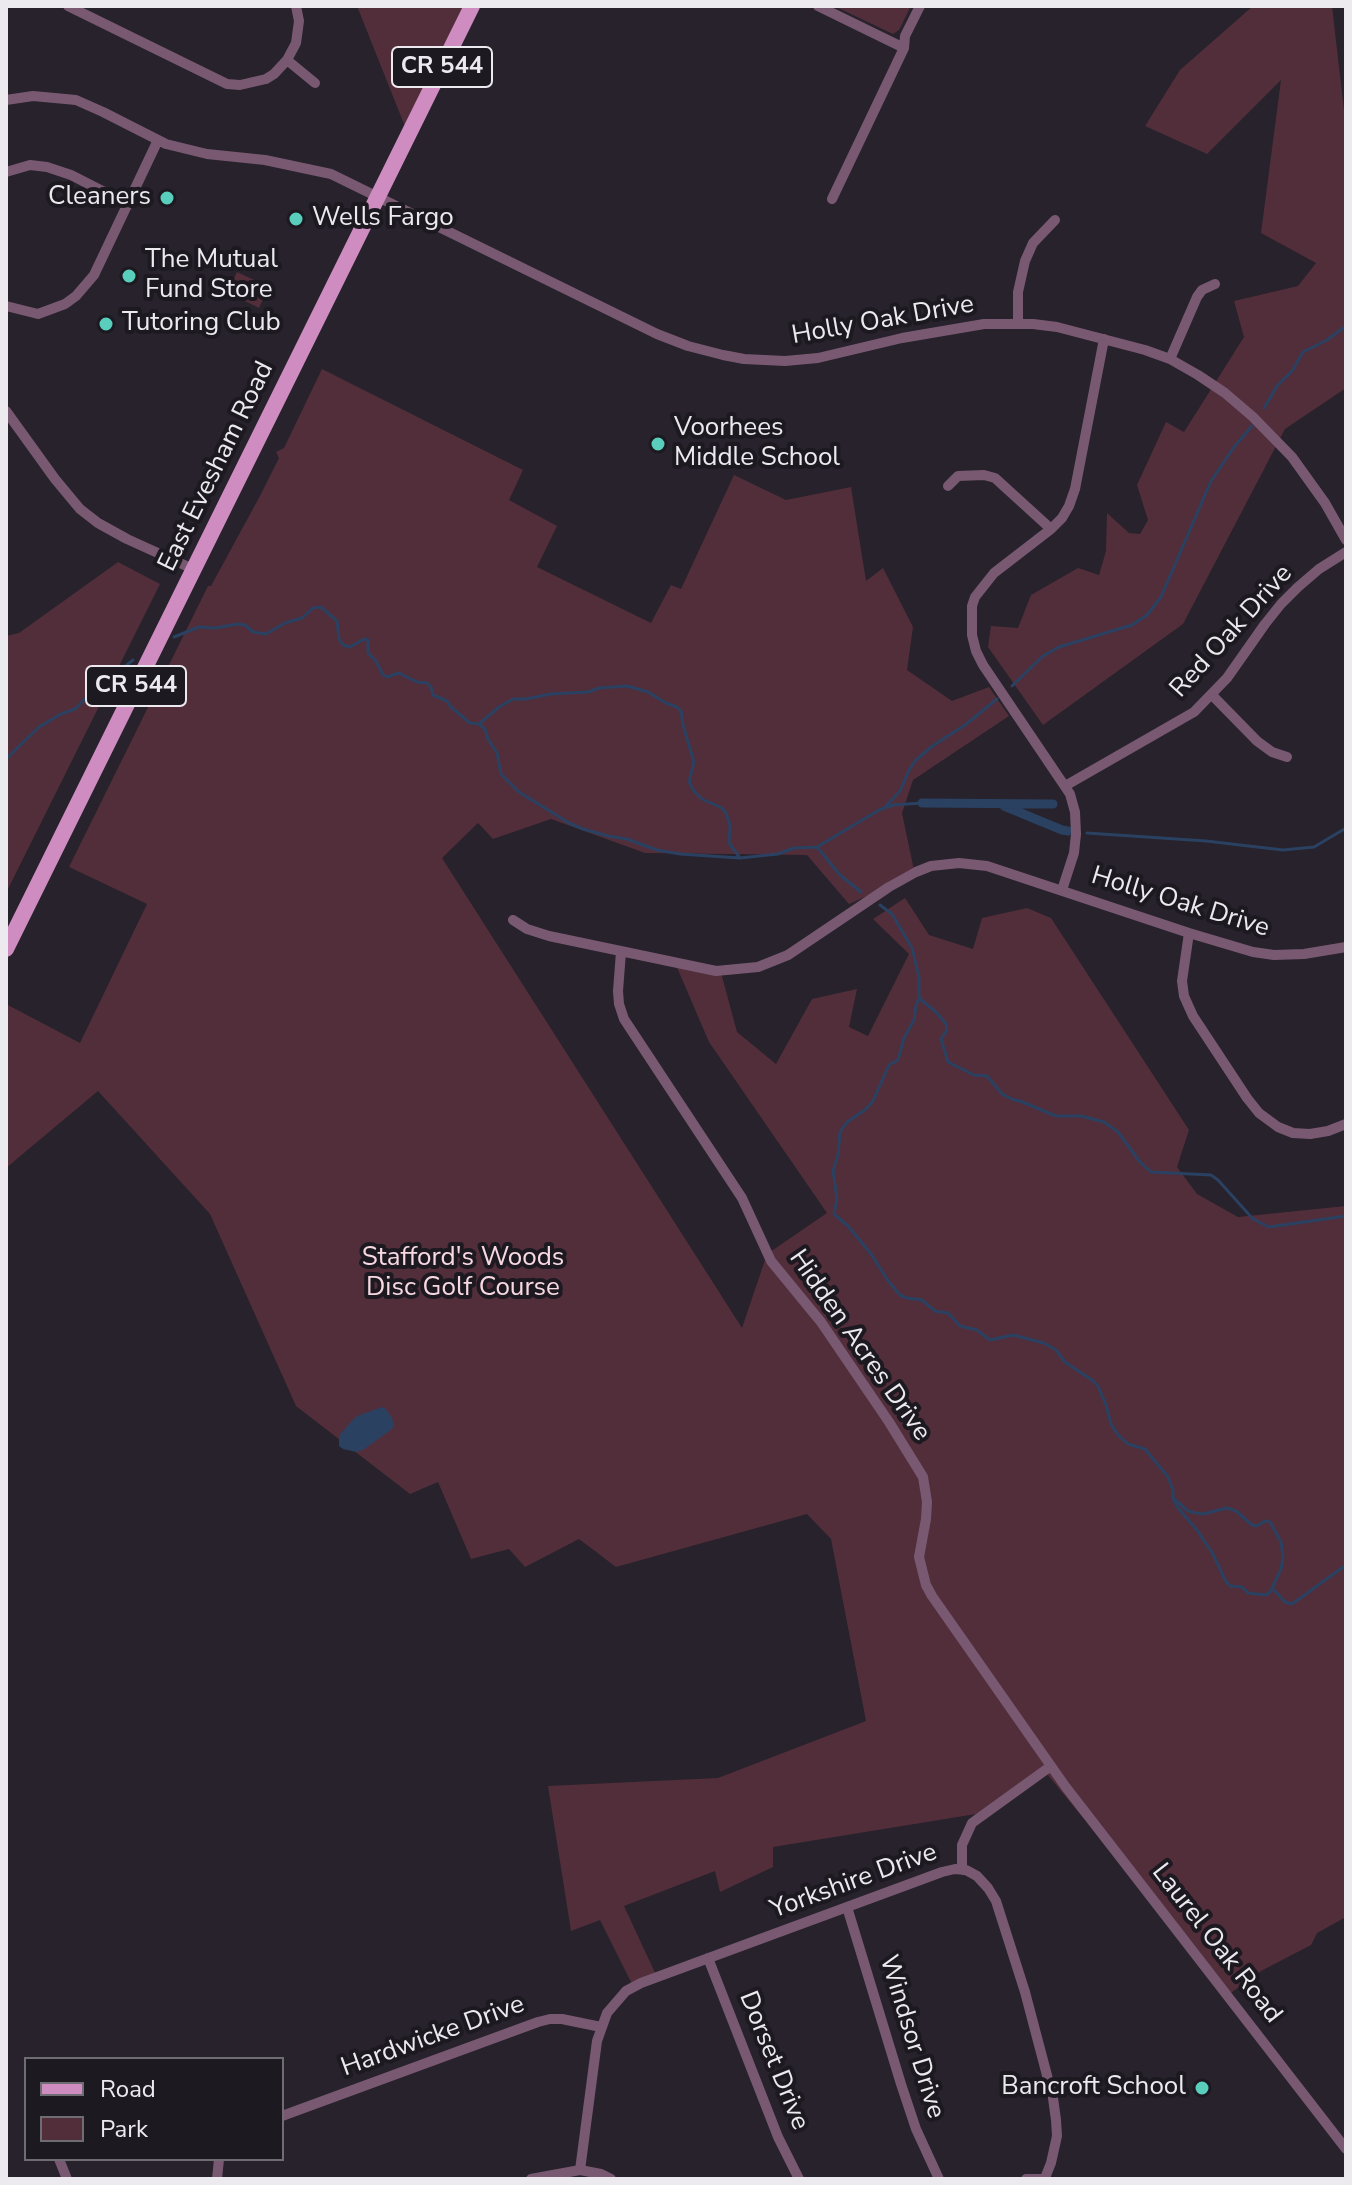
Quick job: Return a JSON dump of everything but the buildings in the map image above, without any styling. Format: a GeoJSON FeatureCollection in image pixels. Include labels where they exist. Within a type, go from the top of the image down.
{"type":"FeatureCollection","features":[{"type":"Feature","properties":{"kind":"main road","name":"East Evesham Road"},"geometry":{"type":"LineString","coordinates":[[6,949],[472,6]]}},
{"type":"Feature","properties":{"kind":"street"},"geometry":{"type":"LineString","coordinates":[[68,6],[227,84],[266,79],[287,60],[296,43],[299,21],[296,6]]}},
{"type":"Feature","properties":{"kind":"street"},"geometry":{"type":"LineString","coordinates":[[818,6],[904,48]]}},
{"type":"Feature","properties":{"kind":"street"},"geometry":{"type":"LineString","coordinates":[[832,199],[904,48],[905,36],[920,6]]}},
{"type":"Feature","properties":{"kind":"street"},"geometry":{"type":"LineString","coordinates":[[287,60],[315,83]]}},
{"type":"Feature","properties":{"kind":"street","name":"Holly Oak Drive"},"geometry":{"type":"LineString","coordinates":[[6,100],[33,96],[76,100],[158,140],[207,154],[265,160],[331,174],[657,334],[723,355],[785,361],[818,358],[956,327],[1018,324],[1057,327],[1170,359],[1225,393],[1292,457],[1325,503],[1346,540]]}},
{"type":"Feature","properties":{"kind":"street"},"geometry":{"type":"LineString","coordinates":[[6,306],[38,314],[65,304],[76,296],[94,275],[158,140]]}},
{"type":"Feature","properties":{"kind":"street"},"geometry":{"type":"LineString","coordinates":[[6,172],[30,165],[47,167],[71,175],[128,204]]}},
{"type":"Feature","properties":{"kind":"street"},"geometry":{"type":"LineString","coordinates":[[1018,324],[1018,292],[1025,261],[1033,243],[1055,220]]}},
{"type":"Feature","properties":{"kind":"street"},"geometry":{"type":"LineString","coordinates":[[1170,359],[1197,297],[1202,290],[1215,284]]}},
{"type":"Feature","properties":{"kind":"street"},"geometry":{"type":"LineString","coordinates":[[1062,890],[1074,853],[1076,834],[1070,794],[983,665],[976,651],[971,619],[975,597],[994,573],[1062,518],[1075,489],[1104,339]]}},
{"type":"Feature","properties":{"kind":"street"},"geometry":{"type":"LineString","coordinates":[[6,411],[80,509],[127,539],[193,569]]}},
{"type":"Feature","properties":{"kind":"street"},"geometry":{"type":"LineString","coordinates":[[948,486],[958,476],[984,475],[995,478],[1051,529]]}},
{"type":"Feature","properties":{"kind":"street","name":"Red Oak Drive"},"geometry":{"type":"LineString","coordinates":[[1065,786],[1194,712],[1227,678],[1290,595],[1319,569],[1346,552]]}},
{"type":"Feature","properties":{"kind":"street"},"geometry":{"type":"LineString","coordinates":[[1212,695],[1257,741],[1272,752],[1287,757]]}},
{"type":"Feature","properties":{"kind":"street","name":"Holly Oak Drive"},"geometry":{"type":"LineString","coordinates":[[513,920],[527,929],[549,936],[716,971],[758,967],[788,955],[916,872],[959,863],[987,866],[1253,952],[1304,954],[1346,947]]}},
{"type":"Feature","properties":{"kind":"street"},"geometry":{"type":"LineString","coordinates":[[1189,933],[1182,981],[1184,996],[1193,1016],[1259,1113],[1278,1127],[1293,1133],[1328,1131],[1346,1124]]}},
{"type":"Feature","properties":{"kind":"street","name":"Hidden Acres Drive"},"geometry":{"type":"LineString","coordinates":[[621,952],[618,991],[624,1019],[742,1198],[771,1261],[821,1322],[918,1466],[926,1488],[927,1502],[919,1557],[926,1585],[1051,1766]]}},
{"type":"Feature","properties":{"kind":"street"},"geometry":{"type":"LineString","coordinates":[[962,1870],[962,1845],[972,1823],[1051,1766]]}},
{"type":"Feature","properties":{"kind":"street","name":"Laurel Oak Road"},"geometry":{"type":"LineString","coordinates":[[1051,1766],[1346,2149]]}},
{"type":"Feature","properties":{"kind":"street","name":"Yorkshire Drive"},"geometry":{"type":"LineString","coordinates":[[580,2170],[597,2041],[607,2013],[626,1991],[942,1872],[962,1870],[977,1876],[996,1901],[1025,1992],[1056,2120],[1057,2136],[1046,2178]]}},
{"type":"Feature","properties":{"kind":"street","name":"Windsor Drive"},"geometry":{"type":"LineString","coordinates":[[847,1907],[916,2129],[939,2179]]}},
{"type":"Feature","properties":{"kind":"street","name":"Dorset Drive"},"geometry":{"type":"LineString","coordinates":[[708,1958],[778,2137],[799,2179]]}},
{"type":"Feature","properties":{"kind":"street","name":"Hardwicke Drive"},"geometry":{"type":"LineString","coordinates":[[284,2115],[538,2022],[562,2019],[601,2027]]}},
{"type":"Feature","properties":{"kind":"street"},"geometry":{"type":"LineString","coordinates":[[531,2179],[580,2170],[611,2179]]}},
{"type":"Feature","properties":{"kind":"street"},"geometry":{"type":"LineString","coordinates":[[1026,2179],[1046,2178]]}},
{"type":"Feature","properties":{"kind":"green space"},"geometry":{"type":"Polygon","coordinates":[[[357,6],[472,6],[408,134],[357,6]]]}},
{"type":"Feature","properties":{"kind":"green space"},"geometry":{"type":"Polygon","coordinates":[[[834,6],[911,6],[899,30],[893,34],[834,6]]]}},
{"type":"Feature","properties":{"kind":"green space"},"geometry":{"type":"Polygon","coordinates":[[[1253,6],[1332,6],[1346,128],[1346,388],[1285,429],[1183,624],[1043,725],[988,647],[991,626],[1018,628],[1031,595],[1078,568],[1099,575],[1106,551],[1107,513],[1129,533],[1140,534],[1148,520],[1137,485],[1166,422],[1184,432],[1244,337],[1234,301],[1298,286],[1316,263],[1261,233],[1281,80],[1207,154],[1145,126],[1180,70],[1253,6]]]}},
{"type":"Feature","properties":{"kind":"green space"},"geometry":{"type":"Polygon","coordinates":[[[237,272],[269,287],[259,308],[227,292],[237,272]]]}},
{"type":"Feature","properties":{"kind":"green space","name":"Stafford's Woods Disc Golf Course"},"geometry":{"type":"Polygon","coordinates":[[[322,369],[523,470],[509,500],[557,526],[537,567],[651,623],[671,585],[681,589],[734,475],[786,500],[851,487],[866,581],[883,568],[913,627],[907,670],[952,701],[989,687],[1009,716],[913,780],[902,813],[915,875],[849,904],[807,855],[645,853],[551,819],[493,839],[478,823],[442,858],[742,1328],[767,1254],[827,1213],[709,1042],[676,965],[720,969],[737,1032],[776,1064],[812,999],[857,989],[849,1027],[868,1036],[909,954],[873,919],[905,898],[929,935],[973,949],[982,918],[1027,908],[1051,918],[1189,1130],[1177,1167],[1197,1194],[1238,1217],[1346,1206],[1346,1917],[1317,1933],[1311,1945],[1261,1971],[1228,1995],[1043,1769],[976,1814],[773,1847],[773,1867],[720,1892],[715,1871],[624,1906],[657,1977],[634,1988],[600,1920],[571,1931],[548,1786],[718,1778],[866,1721],[831,1539],[807,1514],[616,1567],[579,1539],[525,1567],[509,1549],[471,1559],[438,1482],[410,1494],[296,1406],[210,1214],[98,1091],[6,1168],[6,1004],[80,1043],[147,904],[69,867],[208,586],[211,586],[279,458],[276,452],[284,448],[322,369]]]}},
{"type":"Feature","properties":{"kind":"green space"},"geometry":{"type":"Polygon","coordinates":[[[118,562],[160,584],[6,893],[6,636],[19,633],[118,562]]]}},
{"type":"Feature","properties":{"kind":"water"},"geometry":{"type":"Polygon","coordinates":[[[382,1407],[392,1418],[392,1429],[363,1450],[356,1452],[339,1446],[339,1436],[357,1416],[382,1407]]]}},
{"type":"Feature","properties":{"kind":"waterway"},"geometry":{"type":"LineString","coordinates":[[1264,408],[1303,352],[1346,326]]}},
{"type":"Feature","properties":{"kind":"waterway"},"geometry":{"type":"LineString","coordinates":[[1012,686],[1043,656],[1059,647],[1132,625],[1147,615],[1161,597],[1211,481],[1252,426]]}},
{"type":"Feature","properties":{"kind":"waterway"},"geometry":{"type":"LineString","coordinates":[[174,637],[199,627],[238,624],[245,625],[253,632],[266,634],[302,618],[313,608],[321,607],[337,621],[339,639],[343,645],[350,647],[368,640],[368,653],[383,675],[387,677],[399,673],[417,682],[427,683],[433,695],[447,701],[470,723],[479,724],[485,729],[497,753],[501,774],[519,792],[583,829],[657,850],[740,858],[778,854],[794,848],[817,847],[893,805],[922,803]]}},
{"type":"Feature","properties":{"kind":"waterway"},"geometry":{"type":"LineString","coordinates":[[6,759],[39,727],[75,709],[133,660]]}},
{"type":"Feature","properties":{"kind":"waterway"},"geometry":{"type":"LineString","coordinates":[[479,724],[513,699],[627,686],[648,692],[681,711],[694,762],[689,782],[702,799],[726,813],[730,825],[729,843],[740,858]]}},
{"type":"Feature","properties":{"kind":"waterway"},"geometry":{"type":"LineString","coordinates":[[886,806],[900,791],[916,760],[997,699]]}},
{"type":"Feature","properties":{"kind":"waterway"},"geometry":{"type":"LineString","coordinates":[[922,803],[1053,804]]}},
{"type":"Feature","properties":{"kind":"waterway"},"geometry":{"type":"LineString","coordinates":[[1004,806],[1068,831]]}},
{"type":"Feature","properties":{"kind":"waterway"},"geometry":{"type":"LineString","coordinates":[[1087,833],[1283,850],[1314,847],[1346,828]]}},
{"type":"Feature","properties":{"kind":"waterway"},"geometry":{"type":"LineString","coordinates":[[817,847],[840,875],[861,892]]}},
{"type":"Feature","properties":{"kind":"waterway"},"geometry":{"type":"LineString","coordinates":[[880,905],[892,914],[912,948],[919,977],[919,998],[898,1060],[889,1065],[873,1101],[846,1123],[840,1132],[833,1171],[837,1199],[834,1214],[871,1254],[900,1295],[922,1300],[935,1311],[948,1313],[960,1326],[977,1330],[990,1340],[1013,1335],[1044,1343],[1092,1380],[1098,1386],[1118,1435],[1128,1444],[1145,1449],[1168,1477],[1173,1498],[1178,1508],[1197,1530],[1230,1586],[1242,1587],[1248,1593],[1266,1595],[1270,1592],[1283,1557],[1281,1542],[1270,1522],[1252,1525],[1236,1511],[1227,1508],[1196,1513],[1188,1511],[1173,1498]]}},
{"type":"Feature","properties":{"kind":"waterway"},"geometry":{"type":"LineString","coordinates":[[919,998],[946,1024],[947,1030],[941,1039],[948,1062],[974,1075],[987,1076],[1002,1094],[1014,1100],[1056,1116],[1081,1116],[1104,1122],[1118,1132],[1151,1172],[1211,1175],[1253,1219],[1269,1227],[1346,1216]]}},
{"type":"Feature","properties":{"kind":"waterway"},"geometry":{"type":"LineString","coordinates":[[1273,1589],[1285,1602],[1292,1604],[1346,1565]]}},
{"type":"Feature","properties":{"kind":"place","name":"Cleaners"},"geometry":{"type":"Point","coordinates":[167,198]}},
{"type":"Feature","properties":{"kind":"place","name":"Wells Fargo"},"geometry":{"type":"Point","coordinates":[296,219]}},
{"type":"Feature","properties":{"kind":"place","name":"The Mutual Fund Store"},"geometry":{"type":"Point","coordinates":[129,276]}},
{"type":"Feature","properties":{"kind":"place","name":"Tutoring Club"},"geometry":{"type":"Point","coordinates":[106,324]}},
{"type":"Feature","properties":{"kind":"place","name":"Voorhees Middle School"},"geometry":{"type":"Point","coordinates":[658,444]}},
{"type":"Feature","properties":{"kind":"place","name":"Bancroft School"},"geometry":{"type":"Point","coordinates":[1202,2088]}}]}
